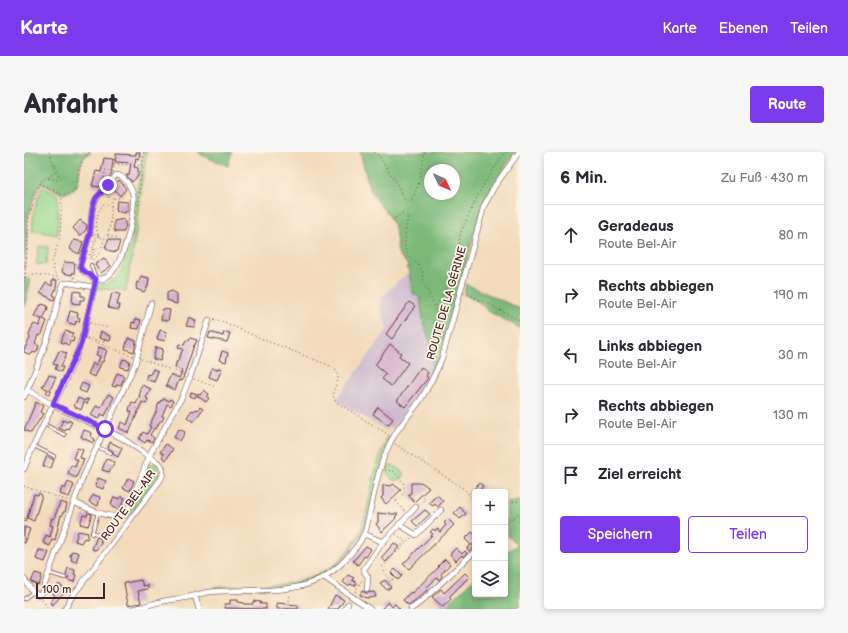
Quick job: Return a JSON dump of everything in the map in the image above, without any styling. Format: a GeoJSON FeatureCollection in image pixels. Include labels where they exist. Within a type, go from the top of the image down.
{"type":"FeatureCollection","features":[{"type":"Feature","properties":{"kind":"street","name":"ROUTE DE LA GÉRINE"},"geometry":{"type":"LineString","coordinates":[[134,609],[146,607],[158,602],[180,597],[195,596],[208,592],[290,589],[311,583],[324,577],[344,562],[364,534],[385,453],[404,420],[420,400],[432,381],[442,358],[484,206],[494,187],[518,152]]}},
{"type":"Feature","properties":{"kind":"street"},"geometry":{"type":"LineString","coordinates":[[116,175],[122,177],[130,188],[133,191],[134,197],[130,230],[113,273],[104,280],[96,279],[81,269],[81,261],[90,233],[94,203],[96,198],[116,175]]}},
{"type":"Feature","properties":{"kind":"street"},"geometry":{"type":"LineString","coordinates":[[24,469],[33,446],[84,337],[96,279]]}},
{"type":"Feature","properties":{"kind":"street"},"geometry":{"type":"LineString","coordinates":[[24,397],[46,345],[60,291],[67,283],[94,288]]}},
{"type":"Feature","properties":{"kind":"street"},"geometry":{"type":"LineString","coordinates":[[24,579],[33,592],[39,595],[42,592],[74,502],[96,447],[123,391],[137,357],[151,303]]}},
{"type":"Feature","properties":{"kind":"street"},"geometry":{"type":"LineString","coordinates":[[74,502],[99,512],[117,517],[126,512],[149,456],[182,397],[209,320]]}},
{"type":"Feature","properties":{"kind":"street","name":"ROUTE BEL-AIR"},"geometry":{"type":"LineString","coordinates":[[27,390],[132,444],[163,467],[163,475],[161,479],[64,609]]}},
{"type":"Feature","properties":{"kind":"street"},"geometry":{"type":"LineString","coordinates":[[367,589],[368,577],[365,574],[364,569],[383,542],[416,507]]}},
{"type":"Feature","properties":{"kind":"street"},"geometry":{"type":"LineString","coordinates":[[399,524],[416,535],[441,510]]}},
{"type":"Feature","properties":{"kind":"street"},"geometry":{"type":"LineString","coordinates":[[364,534],[383,542]]}},
{"type":"Feature","properties":{"kind":"street"},"geometry":{"type":"LineString","coordinates":[[411,609],[427,597],[472,554]]}},
{"type":"Feature","properties":{"kind":"street"},"geometry":{"type":"LineString","coordinates":[[324,577],[370,609]]}},
{"type":"Feature","properties":{"kind":"street"},"geometry":{"type":"LineString","coordinates":[[195,596],[199,609]]}},
{"type":"Feature","properties":{"kind":"street"},"geometry":{"type":"LineString","coordinates":[[420,609],[427,597]]}},
{"type":"Feature","properties":{"kind":"lane"},"geometry":{"type":"LineString","coordinates":[[91,265],[96,279]]}},
{"type":"Feature","properties":{"kind":"lane"},"geometry":{"type":"LineString","coordinates":[[44,424],[65,435]]}},
{"type":"Feature","properties":{"kind":"lane"},"geometry":{"type":"LineString","coordinates":[[33,446],[54,456],[54,458]]}},
{"type":"Feature","properties":{"kind":"lane"},"geometry":{"type":"LineString","coordinates":[[96,447],[111,453]]}},
{"type":"Feature","properties":{"kind":"lane"},"geometry":{"type":"LineString","coordinates":[[99,512],[92,533],[102,536],[106,534]]}},
{"type":"Feature","properties":{"kind":"lane"},"geometry":{"type":"LineString","coordinates":[[49,573],[65,578]]}},
{"type":"Feature","properties":{"kind":"lane"},"geometry":{"type":"LineString","coordinates":[[24,599],[33,592]]}},
{"type":"Feature","properties":{"kind":"path"},"geometry":{"type":"LineString","coordinates":[[48,152],[60,179],[48,178]]}},
{"type":"Feature","properties":{"kind":"path"},"geometry":{"type":"LineString","coordinates":[[40,185],[62,195],[75,190],[82,162],[90,152]]}},
{"type":"Feature","properties":{"kind":"path"},"geometry":{"type":"LineString","coordinates":[[132,212],[138,206],[139,202],[139,189],[144,152]]}},
{"type":"Feature","properties":{"kind":"path"},"geometry":{"type":"LineString","coordinates":[[374,152],[379,156],[396,182],[408,208],[409,213],[405,234],[407,253],[422,271],[424,283],[435,307],[439,331],[442,342],[445,346]]}},
{"type":"Feature","properties":{"kind":"path"},"geometry":{"type":"LineString","coordinates":[[407,206],[415,195],[423,166],[425,152]]}},
{"type":"Feature","properties":{"kind":"path"},"geometry":{"type":"LineString","coordinates":[[435,307],[454,274],[459,262],[460,235],[463,227],[482,187],[505,152]]}},
{"type":"Feature","properties":{"kind":"path"},"geometry":{"type":"LineString","coordinates":[[121,166],[136,166],[143,164]]}},
{"type":"Feature","properties":{"kind":"path"},"geometry":{"type":"LineString","coordinates":[[113,171],[105,170],[104,184],[107,186],[107,195],[113,198],[121,198],[130,188]]}},
{"type":"Feature","properties":{"kind":"path"},"geometry":{"type":"LineString","coordinates":[[24,282],[28,240],[28,221],[40,182],[57,171]]}},
{"type":"Feature","properties":{"kind":"path"},"geometry":{"type":"LineString","coordinates":[[57,277],[52,262],[60,238],[62,195]]}},
{"type":"Feature","properties":{"kind":"path"},"geometry":{"type":"LineString","coordinates":[[98,234],[93,250],[89,256],[91,260],[94,259],[99,253],[104,239],[108,236],[112,220],[111,206],[113,198]]}},
{"type":"Feature","properties":{"kind":"path"},"geometry":{"type":"LineString","coordinates":[[104,239],[98,234],[96,228],[100,209],[104,204],[111,206]]}},
{"type":"Feature","properties":{"kind":"path"},"geometry":{"type":"LineString","coordinates":[[392,220],[408,208]]}},
{"type":"Feature","properties":{"kind":"path"},"geometry":{"type":"LineString","coordinates":[[90,233],[98,234]]}},
{"type":"Feature","properties":{"kind":"path"},"geometry":{"type":"LineString","coordinates":[[86,246],[89,245],[98,234]]}},
{"type":"Feature","properties":{"kind":"path"},"geometry":{"type":"LineString","coordinates":[[108,236],[118,238],[124,246]]}},
{"type":"Feature","properties":{"kind":"path"},"geometry":{"type":"LineString","coordinates":[[25,273],[57,277],[67,283],[75,277],[76,271]]}},
{"type":"Feature","properties":{"kind":"path"},"geometry":{"type":"LineString","coordinates":[[460,291],[483,301],[520,321]]}},
{"type":"Feature","properties":{"kind":"path"},"geometry":{"type":"LineString","coordinates":[[209,320],[212,318],[224,322],[262,339],[333,367],[338,373],[339,378],[333,392],[333,397],[336,402],[387,433],[392,440],[463,488],[472,498]]}},
{"type":"Feature","properties":{"kind":"path"},"geometry":{"type":"LineString","coordinates":[[89,323],[108,328],[108,326]]}},
{"type":"Feature","properties":{"kind":"path"},"geometry":{"type":"LineString","coordinates":[[84,337],[104,342]]}},
{"type":"Feature","properties":{"kind":"path"},"geometry":{"type":"LineString","coordinates":[[84,337],[216,387]]}},
{"type":"Feature","properties":{"kind":"path"},"geometry":{"type":"LineString","coordinates":[[379,473],[384,474],[385,470],[393,471],[404,483],[404,493],[396,501]]}},
{"type":"Feature","properties":{"kind":"path"},"geometry":{"type":"LineString","coordinates":[[24,486],[74,502]]}},
{"type":"Feature","properties":{"kind":"path"},"geometry":{"type":"LineString","coordinates":[[416,507],[417,508],[425,499],[421,495]]}},
{"type":"Feature","properties":{"kind":"path"},"geometry":{"type":"LineString","coordinates":[[393,498],[408,515]]}},
{"type":"Feature","properties":{"kind":"path"},"geometry":{"type":"LineString","coordinates":[[508,502],[520,501]]}},
{"type":"Feature","properties":{"kind":"path"},"geometry":{"type":"LineString","coordinates":[[508,522],[520,512]]}},
{"type":"Feature","properties":{"kind":"path"},"geometry":{"type":"LineString","coordinates":[[382,567],[405,541],[393,531]]}},
{"type":"Feature","properties":{"kind":"path"},"geometry":{"type":"LineString","coordinates":[[400,547],[403,546],[414,534]]}},
{"type":"Feature","properties":{"kind":"path"},"geometry":{"type":"LineString","coordinates":[[385,571],[384,572],[394,583]]}},
{"type":"Feature","properties":{"kind":"path"},"geometry":{"type":"LineString","coordinates":[[353,594],[365,574]]}},
{"type":"Feature","properties":{"kind":"path"},"geometry":{"type":"LineString","coordinates":[[389,582],[394,578]]}},
{"type":"Feature","properties":{"kind":"path"},"geometry":{"type":"LineString","coordinates":[[288,609],[290,589]]}},
{"type":"Feature","properties":{"kind":"path"},"geometry":{"type":"LineString","coordinates":[[39,595],[49,609]]}},
{"type":"Feature","properties":{"kind":"shaded area"},"geometry":{"type":"Polygon","coordinates":[[[408,273],[413,293],[420,298],[423,320],[434,354],[430,382],[394,428],[390,427],[387,431],[336,400],[388,329],[380,307],[383,296],[408,273]]]}},
{"type":"Feature","properties":{"kind":"green space"},"geometry":{"type":"Polygon","coordinates":[[[24,152],[91,152],[81,163],[79,179],[75,188],[70,192],[62,194],[43,184],[39,185],[27,220],[24,269],[24,152]]]}},
{"type":"Feature","properties":{"kind":"green space"},"geometry":{"type":"Polygon","coordinates":[[[143,152],[147,152],[135,241],[126,291],[96,288],[97,282],[104,283],[106,285],[119,276],[132,243],[133,234],[130,234],[135,193],[137,191],[143,152]]]}},
{"type":"Feature","properties":{"kind":"green space"},"geometry":{"type":"Polygon","coordinates":[[[198,152],[232,152],[228,166],[201,155],[198,152]]]}},
{"type":"Feature","properties":{"kind":"green space"},"geometry":{"type":"Polygon","coordinates":[[[360,152],[516,152],[491,187],[482,206],[440,358],[430,382],[434,354],[423,320],[420,298],[413,293],[407,264],[398,253],[395,228],[389,216],[376,200],[369,187],[360,152]]]}},
{"type":"Feature","properties":{"kind":"green space"},"geometry":{"type":"Polygon","coordinates":[[[42,187],[58,195],[58,235],[32,231],[34,210],[42,187]]]}},
{"type":"Feature","properties":{"kind":"green space"},"geometry":{"type":"Polygon","coordinates":[[[39,246],[48,247],[46,265],[36,264],[39,246]]]}},
{"type":"Feature","properties":{"kind":"green space"},"geometry":{"type":"Polygon","coordinates":[[[24,277],[31,280],[24,308],[24,277]]]}},
{"type":"Feature","properties":{"kind":"green space"},"geometry":{"type":"Polygon","coordinates":[[[466,284],[520,309],[520,328],[488,311],[480,303],[464,294],[466,284]]]}},
{"type":"Feature","properties":{"kind":"green space"},"geometry":{"type":"Polygon","coordinates":[[[388,436],[390,438],[363,532],[347,555],[333,568],[314,580],[281,588],[213,589],[215,587],[288,583],[306,579],[323,572],[337,562],[352,546],[360,533],[366,514],[376,468],[388,436]]]}},
{"type":"Feature","properties":{"kind":"green space"},"geometry":{"type":"Polygon","coordinates":[[[148,465],[156,465],[159,468],[159,474],[127,517],[125,516],[148,465]]]}},
{"type":"Feature","properties":{"kind":"green space"},"geometry":{"type":"Polygon","coordinates":[[[393,465],[404,473],[403,478],[393,480],[387,473],[389,466],[393,465]]]}},
{"type":"Feature","properties":{"kind":"green space"},"geometry":{"type":"Polygon","coordinates":[[[520,501],[520,609],[443,609],[472,581],[472,597],[508,597],[508,551],[517,545],[508,536],[508,503],[520,501]]]}},
{"type":"Feature","properties":{"kind":"building"},"geometry":{"type":"Polygon","coordinates":[[[136,152],[140,152],[139,159],[136,158],[134,167],[138,168],[138,176],[132,182],[126,175],[129,175],[131,163],[115,162],[116,154],[136,155],[136,152]]]}},
{"type":"Feature","properties":{"kind":"building"},"geometry":{"type":"Polygon","coordinates":[[[104,158],[113,159],[111,175],[107,179],[103,179],[101,187],[92,186],[96,171],[101,172],[104,158]]]}},
{"type":"Feature","properties":{"kind":"building"},"geometry":{"type":"Polygon","coordinates":[[[119,180],[126,189],[120,196],[112,187],[119,180]]]}},
{"type":"Feature","properties":{"kind":"building"},"geometry":{"type":"Polygon","coordinates":[[[117,201],[128,202],[128,211],[125,213],[116,211],[117,201]]]}},
{"type":"Feature","properties":{"kind":"building"},"geometry":{"type":"Polygon","coordinates":[[[124,219],[126,227],[124,232],[115,232],[114,221],[124,219]]]}},
{"type":"Feature","properties":{"kind":"building"},"geometry":{"type":"Polygon","coordinates":[[[80,220],[87,225],[86,230],[80,236],[73,228],[80,220]]]}},
{"type":"Feature","properties":{"kind":"building"},"geometry":{"type":"Polygon","coordinates":[[[109,239],[120,242],[117,251],[114,253],[105,247],[109,239]]]}},
{"type":"Feature","properties":{"kind":"building"},"geometry":{"type":"Polygon","coordinates":[[[74,240],[83,242],[79,254],[70,248],[74,240]]]}},
{"type":"Feature","properties":{"kind":"building"},"geometry":{"type":"Polygon","coordinates":[[[104,258],[111,266],[101,273],[95,265],[104,258]]]}},
{"type":"Feature","properties":{"kind":"building"},"geometry":{"type":"Polygon","coordinates":[[[64,262],[75,263],[74,273],[72,273],[72,275],[63,273],[64,262]]]}},
{"type":"Feature","properties":{"kind":"building"},"geometry":{"type":"Polygon","coordinates":[[[141,276],[149,278],[148,286],[144,292],[136,289],[137,282],[139,283],[141,276]]]}},
{"type":"Feature","properties":{"kind":"building"},"geometry":{"type":"Polygon","coordinates":[[[52,280],[57,280],[53,295],[55,296],[54,300],[40,293],[46,283],[52,286],[52,280]]]}},
{"type":"Feature","properties":{"kind":"building"},"geometry":{"type":"Polygon","coordinates":[[[73,291],[81,292],[81,296],[84,296],[84,300],[80,300],[80,304],[72,303],[73,291]]]}},
{"type":"Feature","properties":{"kind":"building"},"geometry":{"type":"Polygon","coordinates":[[[172,291],[177,294],[177,304],[167,300],[167,293],[172,291]]]}},
{"type":"Feature","properties":{"kind":"building"},"geometry":{"type":"Polygon","coordinates":[[[112,293],[120,294],[117,305],[120,305],[119,310],[108,308],[112,293]]]}},
{"type":"Feature","properties":{"kind":"building"},"geometry":{"type":"Polygon","coordinates":[[[409,302],[415,306],[392,339],[386,334],[409,302]]]}},
{"type":"Feature","properties":{"kind":"building"},"geometry":{"type":"Polygon","coordinates":[[[42,304],[48,306],[43,319],[47,321],[42,334],[40,336],[38,335],[35,344],[39,346],[37,352],[33,352],[31,355],[24,352],[24,350],[30,338],[29,335],[31,329],[34,324],[39,326],[42,319],[34,316],[42,304]]]}},
{"type":"Feature","properties":{"kind":"building"},"geometry":{"type":"Polygon","coordinates":[[[163,309],[170,310],[168,321],[161,320],[163,309]]]}},
{"type":"Feature","properties":{"kind":"building"},"geometry":{"type":"Polygon","coordinates":[[[70,311],[78,313],[77,317],[80,318],[79,322],[76,321],[75,325],[67,322],[70,311]]]}},
{"type":"Feature","properties":{"kind":"building"},"geometry":{"type":"Polygon","coordinates":[[[189,317],[196,321],[194,327],[186,326],[189,317]]]}},
{"type":"Feature","properties":{"kind":"building"},"geometry":{"type":"Polygon","coordinates":[[[135,319],[141,320],[139,329],[131,328],[132,322],[135,323],[135,319]]]}},
{"type":"Feature","properties":{"kind":"building"},"geometry":{"type":"Polygon","coordinates":[[[160,330],[167,332],[165,341],[157,339],[160,330]]]}},
{"type":"Feature","properties":{"kind":"building"},"geometry":{"type":"Polygon","coordinates":[[[65,331],[73,333],[71,337],[74,338],[73,342],[70,341],[69,345],[61,342],[65,331]]]}},
{"type":"Feature","properties":{"kind":"building"},"geometry":{"type":"Polygon","coordinates":[[[101,331],[111,337],[110,341],[99,338],[101,331]]]}},
{"type":"Feature","properties":{"kind":"building"},"geometry":{"type":"Polygon","coordinates":[[[210,332],[223,336],[224,332],[230,333],[227,342],[208,338],[210,332]]]}},
{"type":"Feature","properties":{"kind":"building"},"geometry":{"type":"Polygon","coordinates":[[[128,338],[136,341],[134,352],[125,349],[128,338]]]}},
{"type":"Feature","properties":{"kind":"building"},"geometry":{"type":"Polygon","coordinates":[[[190,338],[197,340],[182,381],[179,380],[175,390],[166,386],[171,374],[179,378],[182,371],[175,367],[183,349],[178,348],[179,344],[184,345],[186,340],[189,341],[190,338]]]}},
{"type":"Feature","properties":{"kind":"building"},"geometry":{"type":"Polygon","coordinates":[[[390,344],[401,353],[399,356],[408,363],[391,386],[382,379],[386,374],[375,365],[390,344]]]}},
{"type":"Feature","properties":{"kind":"building"},"geometry":{"type":"Polygon","coordinates":[[[99,347],[107,350],[103,362],[102,361],[95,377],[88,374],[93,363],[97,365],[100,356],[96,355],[99,347]]]}},
{"type":"Feature","properties":{"kind":"building"},"geometry":{"type":"Polygon","coordinates":[[[156,347],[163,349],[160,361],[153,359],[156,347]]]}},
{"type":"Feature","properties":{"kind":"building"},"geometry":{"type":"Polygon","coordinates":[[[59,351],[67,353],[61,366],[63,367],[61,372],[55,369],[57,365],[53,364],[59,351]]]}},
{"type":"Feature","properties":{"kind":"building"},"geometry":{"type":"Polygon","coordinates":[[[222,351],[228,353],[226,362],[219,360],[222,351]]]}},
{"type":"Feature","properties":{"kind":"building"},"geometry":{"type":"Polygon","coordinates":[[[123,359],[130,361],[128,369],[120,367],[123,359]]]}},
{"type":"Feature","properties":{"kind":"building"},"geometry":{"type":"Polygon","coordinates":[[[421,367],[428,373],[426,376],[428,378],[405,407],[397,401],[421,367]]]}},
{"type":"Feature","properties":{"kind":"building"},"geometry":{"type":"Polygon","coordinates":[[[212,368],[217,370],[218,368],[222,369],[217,380],[209,377],[212,368]]]}},
{"type":"Feature","properties":{"kind":"building"},"geometry":{"type":"Polygon","coordinates":[[[153,369],[158,371],[154,382],[146,379],[147,374],[149,375],[153,369]]]}},
{"type":"Feature","properties":{"kind":"building"},"geometry":{"type":"Polygon","coordinates":[[[117,373],[124,376],[121,385],[117,384],[116,387],[112,386],[117,373]]]}},
{"type":"Feature","properties":{"kind":"building"},"geometry":{"type":"Polygon","coordinates":[[[49,375],[56,377],[49,395],[46,393],[48,389],[42,387],[49,375]]]}},
{"type":"Feature","properties":{"kind":"building"},"geometry":{"type":"Polygon","coordinates":[[[82,383],[89,386],[86,393],[79,390],[82,383]]]}},
{"type":"Feature","properties":{"kind":"building"},"geometry":{"type":"Polygon","coordinates":[[[142,385],[151,389],[146,398],[148,399],[146,404],[142,402],[129,433],[119,428],[122,422],[127,425],[132,412],[129,411],[130,406],[132,402],[136,404],[140,396],[141,391],[139,390],[142,385]]]}},
{"type":"Feature","properties":{"kind":"building"},"geometry":{"type":"Polygon","coordinates":[[[204,390],[209,394],[207,397],[209,398],[206,402],[196,395],[195,398],[190,396],[191,392],[200,395],[204,390]]]}},
{"type":"Feature","properties":{"kind":"building"},"geometry":{"type":"Polygon","coordinates":[[[108,394],[114,397],[105,416],[101,414],[98,419],[91,415],[96,406],[101,408],[108,394]]]}},
{"type":"Feature","properties":{"kind":"building"},"geometry":{"type":"Polygon","coordinates":[[[78,398],[85,401],[86,399],[89,400],[87,404],[84,402],[81,410],[74,406],[78,398]]]}},
{"type":"Feature","properties":{"kind":"building"},"geometry":{"type":"Polygon","coordinates":[[[164,398],[169,401],[170,399],[173,401],[171,406],[167,404],[162,416],[164,417],[162,421],[160,421],[156,429],[154,428],[150,435],[154,438],[152,442],[147,440],[145,443],[139,439],[143,432],[147,434],[151,427],[149,426],[158,408],[157,407],[164,398]]]}},
{"type":"Feature","properties":{"kind":"building"},"geometry":{"type":"Polygon","coordinates":[[[36,402],[43,406],[40,412],[43,414],[31,433],[24,430],[36,402]]]}},
{"type":"Feature","properties":{"kind":"building"},"geometry":{"type":"Polygon","coordinates":[[[200,407],[203,409],[193,422],[187,417],[192,410],[198,410],[200,407]]]}},
{"type":"Feature","properties":{"kind":"building"},"geometry":{"type":"Polygon","coordinates":[[[378,407],[393,419],[388,425],[373,414],[378,407]]]}},
{"type":"Feature","properties":{"kind":"building"},"geometry":{"type":"Polygon","coordinates":[[[63,420],[72,422],[65,431],[59,428],[63,420]]]}},
{"type":"Feature","properties":{"kind":"building"},"geometry":{"type":"Polygon","coordinates":[[[179,429],[185,432],[180,441],[174,437],[179,429]]]}},
{"type":"Feature","properties":{"kind":"building"},"geometry":{"type":"Polygon","coordinates":[[[84,430],[92,433],[91,437],[95,439],[93,443],[81,437],[84,430]]]}},
{"type":"Feature","properties":{"kind":"building"},"geometry":{"type":"Polygon","coordinates":[[[110,442],[122,448],[118,457],[108,448],[110,442]]]}},
{"type":"Feature","properties":{"kind":"building"},"geometry":{"type":"Polygon","coordinates":[[[166,444],[173,449],[166,460],[162,457],[164,454],[160,452],[166,444]]]}},
{"type":"Feature","properties":{"kind":"building"},"geometry":{"type":"Polygon","coordinates":[[[77,448],[83,450],[80,458],[84,459],[76,478],[68,474],[71,465],[75,467],[78,460],[73,458],[77,448]]]}},
{"type":"Feature","properties":{"kind":"building"},"geometry":{"type":"Polygon","coordinates":[[[47,456],[54,460],[51,468],[43,466],[47,456]]]}},
{"type":"Feature","properties":{"kind":"building"},"geometry":{"type":"Polygon","coordinates":[[[106,459],[115,462],[109,472],[102,470],[106,459]]]}},
{"type":"Feature","properties":{"kind":"building"},"geometry":{"type":"Polygon","coordinates":[[[98,478],[106,481],[103,489],[95,486],[98,478]]]}},
{"type":"Feature","properties":{"kind":"building"},"geometry":{"type":"Polygon","coordinates":[[[128,478],[134,481],[130,491],[123,488],[128,478]]]}},
{"type":"Feature","properties":{"kind":"building"},"geometry":{"type":"Polygon","coordinates":[[[68,482],[74,485],[69,497],[60,494],[62,487],[65,489],[68,482]]]}},
{"type":"Feature","properties":{"kind":"building"},"geometry":{"type":"Polygon","coordinates":[[[421,482],[429,488],[414,502],[408,495],[411,493],[411,483],[421,482]]]}},
{"type":"Feature","properties":{"kind":"building"},"geometry":{"type":"Polygon","coordinates":[[[479,483],[483,486],[481,489],[474,489],[479,483]]]}},
{"type":"Feature","properties":{"kind":"building"},"geometry":{"type":"Polygon","coordinates":[[[393,484],[401,490],[386,504],[381,498],[383,496],[383,485],[391,486],[393,484]]]}},
{"type":"Feature","properties":{"kind":"building"},"geometry":{"type":"Polygon","coordinates":[[[39,493],[42,495],[34,521],[27,518],[34,494],[38,495],[39,493]]]}},
{"type":"Feature","properties":{"kind":"building"},"geometry":{"type":"Polygon","coordinates":[[[93,495],[100,497],[98,506],[89,502],[93,495]]]}},
{"type":"Feature","properties":{"kind":"building"},"geometry":{"type":"Polygon","coordinates":[[[437,495],[443,501],[438,507],[435,504],[433,506],[429,503],[437,495]]]}},
{"type":"Feature","properties":{"kind":"building"},"geometry":{"type":"Polygon","coordinates":[[[121,496],[125,498],[119,510],[112,507],[111,504],[114,497],[120,499],[121,496]]]}},
{"type":"Feature","properties":{"kind":"building"},"geometry":{"type":"Polygon","coordinates":[[[60,502],[67,504],[65,512],[63,512],[62,516],[61,515],[55,540],[52,539],[50,546],[43,543],[46,535],[50,537],[53,526],[50,525],[52,518],[54,519],[60,502]]]}},
{"type":"Feature","properties":{"kind":"building"},"geometry":{"type":"Polygon","coordinates":[[[460,507],[466,514],[460,519],[454,513],[460,507]]]}},
{"type":"Feature","properties":{"kind":"building"},"geometry":{"type":"Polygon","coordinates":[[[425,510],[430,514],[417,526],[412,521],[425,510]]]}},
{"type":"Feature","properties":{"kind":"building"},"geometry":{"type":"Polygon","coordinates":[[[389,512],[390,514],[398,514],[382,532],[376,524],[378,522],[378,513],[387,514],[389,512]]]}},
{"type":"Feature","properties":{"kind":"building"},"geometry":{"type":"Polygon","coordinates":[[[88,513],[92,514],[88,526],[80,524],[83,515],[87,516],[88,513]]]}},
{"type":"Feature","properties":{"kind":"building"},"geometry":{"type":"Polygon","coordinates":[[[448,519],[454,525],[409,569],[403,564],[433,534],[430,532],[433,529],[435,531],[437,528],[440,532],[446,525],[444,523],[448,519]]]}},
{"type":"Feature","properties":{"kind":"building"},"geometry":{"type":"Polygon","coordinates":[[[24,527],[30,529],[25,543],[24,543],[24,527]]]}},
{"type":"Feature","properties":{"kind":"building"},"geometry":{"type":"Polygon","coordinates":[[[78,531],[88,533],[87,539],[84,538],[81,543],[75,541],[78,531]]]}},
{"type":"Feature","properties":{"kind":"building"},"geometry":{"type":"Polygon","coordinates":[[[472,532],[472,549],[469,551],[467,548],[471,545],[465,539],[472,532]]]}},
{"type":"Feature","properties":{"kind":"building"},"geometry":{"type":"Polygon","coordinates":[[[97,537],[101,539],[100,542],[102,542],[96,550],[92,549],[97,537]]]}},
{"type":"Feature","properties":{"kind":"building"},"geometry":{"type":"Polygon","coordinates":[[[394,543],[399,547],[386,562],[381,558],[394,543]]]}},
{"type":"Feature","properties":{"kind":"building"},"geometry":{"type":"Polygon","coordinates":[[[366,546],[371,549],[358,565],[353,561],[366,546]]]}},
{"type":"Feature","properties":{"kind":"building"},"geometry":{"type":"Polygon","coordinates":[[[456,548],[462,554],[465,551],[467,553],[463,557],[462,555],[456,561],[450,554],[456,548]]]}},
{"type":"Feature","properties":{"kind":"building"},"geometry":{"type":"Polygon","coordinates":[[[39,550],[49,552],[45,562],[36,559],[39,550]]]}},
{"type":"Feature","properties":{"kind":"building"},"geometry":{"type":"Polygon","coordinates":[[[73,551],[79,553],[76,562],[71,560],[72,556],[70,556],[71,552],[73,551]]]}},
{"type":"Feature","properties":{"kind":"building"},"geometry":{"type":"Polygon","coordinates":[[[445,559],[450,564],[441,574],[442,576],[439,580],[437,578],[427,587],[427,590],[408,605],[403,600],[439,567],[438,566],[445,559]]]}},
{"type":"Feature","properties":{"kind":"building"},"geometry":{"type":"Polygon","coordinates":[[[68,568],[75,570],[74,574],[76,575],[74,582],[67,580],[69,577],[66,575],[68,568]]]}},
{"type":"Feature","properties":{"kind":"building"},"geometry":{"type":"Polygon","coordinates":[[[395,569],[402,576],[398,580],[391,573],[395,569]]]}},
{"type":"Feature","properties":{"kind":"building"},"geometry":{"type":"Polygon","coordinates":[[[35,573],[42,575],[39,585],[31,582],[35,573]]]}},
{"type":"Feature","properties":{"kind":"building"},"geometry":{"type":"Polygon","coordinates":[[[465,573],[469,577],[449,597],[451,599],[443,607],[432,597],[441,589],[444,593],[465,573]]]}},
{"type":"Feature","properties":{"kind":"building"},"geometry":{"type":"Polygon","coordinates":[[[348,575],[354,578],[352,580],[357,583],[355,586],[350,584],[348,586],[343,582],[348,575]]]}},
{"type":"Feature","properties":{"kind":"building"},"geometry":{"type":"Polygon","coordinates":[[[141,580],[143,586],[148,585],[148,589],[138,591],[141,603],[128,605],[124,583],[141,580]]]}},
{"type":"Feature","properties":{"kind":"building"},"geometry":{"type":"Polygon","coordinates":[[[385,580],[391,587],[387,590],[380,583],[385,580]]]}},
{"type":"Feature","properties":{"kind":"building"},"geometry":{"type":"Polygon","coordinates":[[[59,584],[66,590],[53,605],[50,603],[55,596],[53,594],[57,590],[55,588],[59,584]]]}},
{"type":"Feature","properties":{"kind":"building"},"geometry":{"type":"Polygon","coordinates":[[[362,591],[366,593],[374,592],[376,597],[363,597],[360,595],[362,591]]]}},
{"type":"Feature","properties":{"kind":"building"},"geometry":{"type":"Polygon","coordinates":[[[335,595],[344,600],[338,609],[328,609],[335,595]]]}},
{"type":"Feature","properties":{"kind":"building"},"geometry":{"type":"Polygon","coordinates":[[[230,600],[238,600],[238,602],[244,604],[253,604],[253,601],[261,602],[260,604],[266,604],[266,609],[225,608],[225,604],[230,604],[230,600]]]}},
{"type":"Feature","properties":{"kind":"building"},"geometry":{"type":"Polygon","coordinates":[[[388,602],[392,607],[395,604],[400,609],[381,609],[388,602]]]}},
{"type":"Feature","properties":{"kind":"building"},"geometry":{"type":"Polygon","coordinates":[[[277,603],[298,605],[298,609],[277,609],[277,603]]]}},
{"type":"Feature","properties":{"kind":"route"},"geometry":{"type":"LineString","coordinates":[[105,429],[53,404],[68,375],[81,344],[96,279],[82,270],[80,266],[90,233],[94,203],[96,198],[108,185]]}}]}
